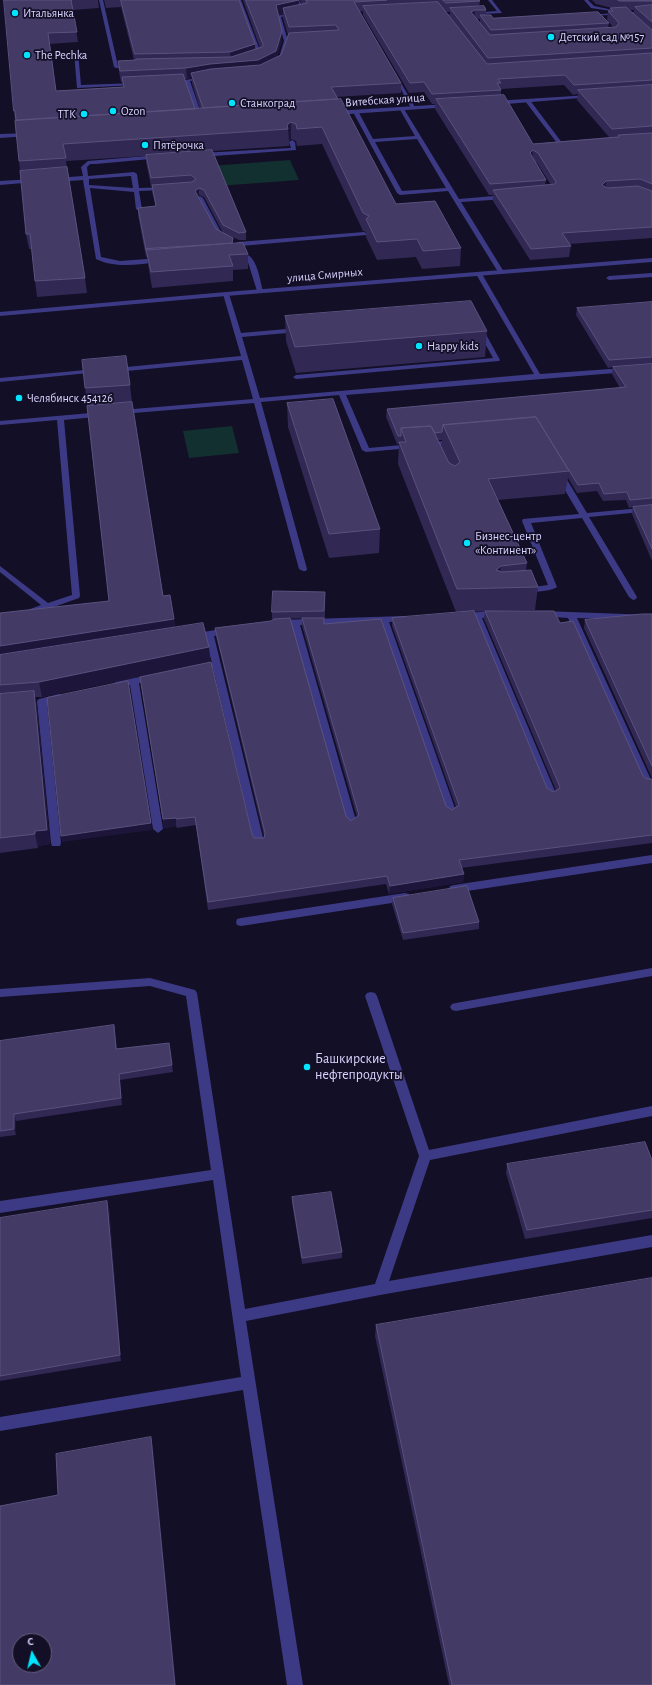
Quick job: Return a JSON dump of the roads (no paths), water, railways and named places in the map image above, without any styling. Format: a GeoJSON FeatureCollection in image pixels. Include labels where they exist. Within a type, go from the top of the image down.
{"type":"FeatureCollection","features":[{"type":"Feature","properties":{"kind":"street"},"geometry":{"type":"LineString","coordinates":[[101,0],[116,67],[139,67]]}},
{"type":"Feature","properties":{"kind":"street"},"geometry":{"type":"LineString","coordinates":[[239,0],[260,56],[253,58]]}},
{"type":"Feature","properties":{"kind":"street"},"geometry":{"type":"LineString","coordinates":[[272,67],[279,63],[286,41],[279,16],[304,12],[297,0]]}},
{"type":"Feature","properties":{"kind":"street"},"geometry":{"type":"LineString","coordinates":[[444,15],[500,12],[490,0]]}},
{"type":"Feature","properties":{"kind":"street"},"geometry":{"type":"LineString","coordinates":[[586,0],[593,7],[626,13],[631,18]]}},
{"type":"Feature","properties":{"kind":"street"},"geometry":{"type":"LineString","coordinates":[[439,9],[448,21]]}},
{"type":"Feature","properties":{"kind":"street"},"geometry":{"type":"LineString","coordinates":[[581,16],[652,12]]}},
{"type":"Feature","properties":{"kind":"street"},"geometry":{"type":"LineString","coordinates":[[596,15],[601,20]]}},
{"type":"Feature","properties":{"kind":"street"},"geometry":{"type":"LineString","coordinates":[[286,41],[293,41]]}},
{"type":"Feature","properties":{"kind":"street"},"geometry":{"type":"LineString","coordinates":[[76,52],[79,87],[141,84]]}},
{"type":"Feature","properties":{"kind":"street"},"geometry":{"type":"LineString","coordinates":[[392,71],[414,108]]}},
{"type":"Feature","properties":{"kind":"street"},"geometry":{"type":"LineString","coordinates":[[172,82],[211,77]]}},
{"type":"Feature","properties":{"kind":"street"},"geometry":{"type":"LineString","coordinates":[[187,81],[202,122]]}},
{"type":"Feature","properties":{"kind":"street"},"geometry":{"type":"LineString","coordinates":[[490,103],[597,96]]}},
{"type":"Feature","properties":{"kind":"street"},"geometry":{"type":"LineString","coordinates":[[527,100],[562,146],[577,145]]}},
{"type":"Feature","properties":{"kind":"street","name":"Витебская улица"},"geometry":{"type":"LineString","coordinates":[[325,114],[453,105]]}},
{"type":"Feature","properties":{"kind":"street"},"geometry":{"type":"LineString","coordinates":[[401,109],[501,272]]}},
{"type":"Feature","properties":{"kind":"street"},"geometry":{"type":"LineString","coordinates":[[356,112],[400,193],[451,189]]}},
{"type":"Feature","properties":{"kind":"street"},"geometry":{"type":"LineString","coordinates":[[194,122],[209,121]]}},
{"type":"Feature","properties":{"kind":"street"},"geometry":{"type":"LineString","coordinates":[[0,136],[33,133]]}},
{"type":"Feature","properties":{"kind":"street"},"geometry":{"type":"LineString","coordinates":[[372,141],[418,137]]}},
{"type":"Feature","properties":{"kind":"street"},"geometry":{"type":"LineString","coordinates":[[191,155],[294,148],[292,142]]}},
{"type":"Feature","properties":{"kind":"street"},"geometry":{"type":"LineString","coordinates":[[168,157],[88,163],[84,167],[98,258],[105,262],[117,263],[169,259]]}},
{"type":"Feature","properties":{"kind":"street"},"geometry":{"type":"LineString","coordinates":[[48,180],[134,174],[135,190],[139,209]]}},
{"type":"Feature","properties":{"kind":"street"},"geometry":{"type":"LineString","coordinates":[[0,183],[41,181]]}},
{"type":"Feature","properties":{"kind":"street"},"geometry":{"type":"LineString","coordinates":[[87,186],[135,190],[169,187]]}},
{"type":"Feature","properties":{"kind":"street"},"geometry":{"type":"LineString","coordinates":[[458,201],[513,196]]}},
{"type":"Feature","properties":{"kind":"street"},"geometry":{"type":"LineString","coordinates":[[200,198],[220,235],[238,244],[364,234]]}},
{"type":"Feature","properties":{"kind":"street"},"geometry":{"type":"LineString","coordinates":[[237,254],[238,244]]}},
{"type":"Feature","properties":{"kind":"street"},"geometry":{"type":"LineString","coordinates":[[229,254],[246,254],[250,258],[260,291]]}},
{"type":"Feature","properties":{"kind":"street","name":"улица Смирных"},"geometry":{"type":"LineString","coordinates":[[0,314],[260,291],[652,260]]}},
{"type":"Feature","properties":{"kind":"street"},"geometry":{"type":"LineString","coordinates":[[478,274],[538,376]]}},
{"type":"Feature","properties":{"kind":"street"},"geometry":{"type":"LineString","coordinates":[[609,278],[652,274]]}},
{"type":"Feature","properties":{"kind":"street"},"geometry":{"type":"LineString","coordinates":[[226,294],[257,400],[303,569]]}},
{"type":"Feature","properties":{"kind":"street"},"geometry":{"type":"LineString","coordinates":[[296,377],[497,360],[476,322]]}},
{"type":"Feature","properties":{"kind":"street"},"geometry":{"type":"LineString","coordinates":[[238,335],[309,329]]}},
{"type":"Feature","properties":{"kind":"street"},"geometry":{"type":"LineString","coordinates":[[111,370],[245,358]]}},
{"type":"Feature","properties":{"kind":"street"},"geometry":{"type":"LineString","coordinates":[[115,413],[538,376],[652,368]]}},
{"type":"Feature","properties":{"kind":"street"},"geometry":{"type":"LineString","coordinates":[[0,380],[103,371]]}},
{"type":"Feature","properties":{"kind":"street"},"geometry":{"type":"LineString","coordinates":[[342,393],[366,450],[436,448],[466,442]]}},
{"type":"Feature","properties":{"kind":"street"},"geometry":{"type":"LineString","coordinates":[[0,423],[107,414]]}},
{"type":"Feature","properties":{"kind":"street"},"geometry":{"type":"LineString","coordinates":[[20,616],[76,596],[60,418]]}},
{"type":"Feature","properties":{"kind":"street"},"geometry":{"type":"LineString","coordinates":[[556,468],[633,597]]}},
{"type":"Feature","properties":{"kind":"street"},"geometry":{"type":"LineString","coordinates":[[514,591],[553,587],[526,521],[583,514],[652,509]]}},
{"type":"Feature","properties":{"kind":"street"},"geometry":{"type":"LineString","coordinates":[[0,568],[47,606]]}},
{"type":"Feature","properties":{"kind":"street"},"geometry":{"type":"LineString","coordinates":[[454,616],[509,614]]}},
{"type":"Feature","properties":{"kind":"street"},"geometry":{"type":"LineString","coordinates":[[532,614],[571,614],[652,618]]}},
{"type":"Feature","properties":{"kind":"street"},"geometry":{"type":"LineString","coordinates":[[571,614],[648,784]]}},
{"type":"Feature","properties":{"kind":"street"},"geometry":{"type":"LineString","coordinates":[[478,615],[552,796]]}},
{"type":"Feature","properties":{"kind":"street"},"geometry":{"type":"LineString","coordinates":[[267,624],[415,619]]}},
{"type":"Feature","properties":{"kind":"street"},"geometry":{"type":"LineString","coordinates":[[384,621],[452,814]]}},
{"type":"Feature","properties":{"kind":"street"},"geometry":{"type":"LineString","coordinates":[[294,623],[352,824]]}},
{"type":"Feature","properties":{"kind":"street"},"geometry":{"type":"LineString","coordinates":[[185,638],[238,629]]}},
{"type":"Feature","properties":{"kind":"street"},"geometry":{"type":"LineString","coordinates":[[209,634],[259,842]]}},
{"type":"Feature","properties":{"kind":"street"},"geometry":{"type":"LineString","coordinates":[[186,671],[216,665]]}},
{"type":"Feature","properties":{"kind":"street"},"geometry":{"type":"LineString","coordinates":[[103,688],[164,675]]}},
{"type":"Feature","properties":{"kind":"street"},"geometry":{"type":"LineString","coordinates":[[134,681],[158,829]]}},
{"type":"Feature","properties":{"kind":"street"},"geometry":{"type":"LineString","coordinates":[[56,843],[38,701],[65,696]]}},
{"type":"Feature","properties":{"kind":"street"},"geometry":{"type":"LineString","coordinates":[[446,891],[652,859]]}},
{"type":"Feature","properties":{"kind":"street"},"geometry":{"type":"LineString","coordinates":[[241,922],[415,895]]}},
{"type":"Feature","properties":{"kind":"street"},"geometry":{"type":"LineString","coordinates":[[456,1007],[652,972]]}},
{"type":"Feature","properties":{"kind":"street"},"geometry":{"type":"LineString","coordinates":[[0,993],[150,982],[191,994],[295,1685]]}},
{"type":"Feature","properties":{"kind":"street"},"geometry":{"type":"LineString","coordinates":[[372,996],[425,1156],[380,1289]]}},
{"type":"Feature","properties":{"kind":"street"},"geometry":{"type":"LineString","coordinates":[[425,1156],[652,1111]]}},
{"type":"Feature","properties":{"kind":"street"},"geometry":{"type":"LineString","coordinates":[[0,1207],[218,1174]]}},
{"type":"Feature","properties":{"kind":"street"},"geometry":{"type":"LineString","coordinates":[[239,1316],[380,1289],[652,1241]]}},
{"type":"Feature","properties":{"kind":"street"},"geometry":{"type":"LineString","coordinates":[[0,1424],[249,1382]]}},
{"type":"Feature","properties":{"kind":"place","name":"Итальянка"},"geometry":{"type":"Point","coordinates":[15,13]}},
{"type":"Feature","properties":{"kind":"place","name":"Детский сад №157"},"geometry":{"type":"Point","coordinates":[551,37]}},
{"type":"Feature","properties":{"kind":"place","name":"The Pechka"},"geometry":{"type":"Point","coordinates":[27,55]}},
{"type":"Feature","properties":{"kind":"place","name":"Станкоград"},"geometry":{"type":"Point","coordinates":[232,103]}},
{"type":"Feature","properties":{"kind":"place","name":"Ozon"},"geometry":{"type":"Point","coordinates":[113,111]}},
{"type":"Feature","properties":{"kind":"place","name":"ТТК"},"geometry":{"type":"Point","coordinates":[84,114]}},
{"type":"Feature","properties":{"kind":"place","name":"Пятёрочка"},"geometry":{"type":"Point","coordinates":[145,145]}},
{"type":"Feature","properties":{"kind":"place","name":"Happy kids"},"geometry":{"type":"Point","coordinates":[419,346]}},
{"type":"Feature","properties":{"kind":"place","name":"Челябинск 454126"},"geometry":{"type":"Point","coordinates":[19,398]}},
{"type":"Feature","properties":{"kind":"place","name":"Бизнес-центр «Континент»"},"geometry":{"type":"Point","coordinates":[467,543]}},
{"type":"Feature","properties":{"kind":"place","name":"Башкирские нефтепродукты"},"geometry":{"type":"Point","coordinates":[307,1067]}}]}
